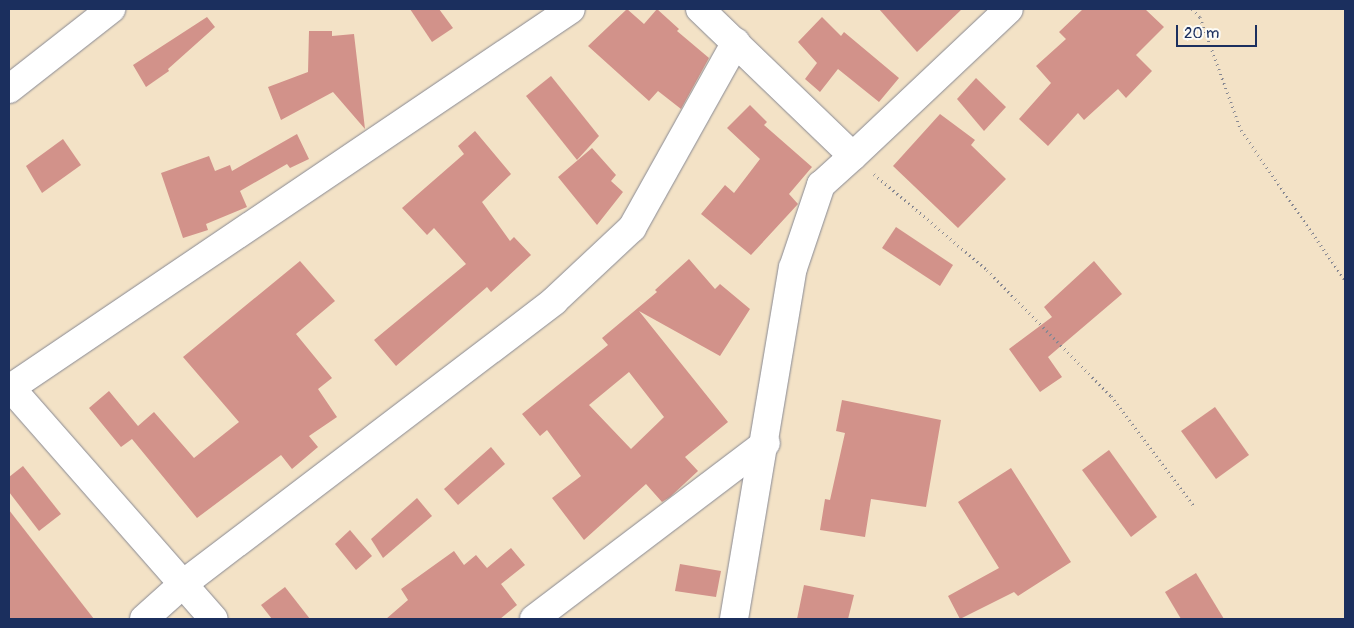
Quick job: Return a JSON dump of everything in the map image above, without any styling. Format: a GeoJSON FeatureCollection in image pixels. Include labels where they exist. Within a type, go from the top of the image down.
{"type":"FeatureCollection","features":[{"type":"Feature","properties":{"kind":"street"},"geometry":{"type":"LineString","coordinates":[[9,89],[111,9]]}},
{"type":"Feature","properties":{"kind":"street"},"geometry":{"type":"LineString","coordinates":[[214,619],[9,388],[571,9]]}},
{"type":"Feature","properties":{"kind":"street"},"geometry":{"type":"LineString","coordinates":[[700,9],[852,156]]}},
{"type":"Feature","properties":{"kind":"street"},"geometry":{"type":"LineString","coordinates":[[734,619],[766,443],[793,268],[821,186],[1010,9]]}},
{"type":"Feature","properties":{"kind":"street"},"geometry":{"type":"LineString","coordinates":[[144,619],[183,584],[554,301],[632,228],[736,42]]}},
{"type":"Feature","properties":{"kind":"street"},"geometry":{"type":"LineString","coordinates":[[534,619],[766,443]]}},
{"type":"Feature","properties":{"kind":"path"},"geometry":{"type":"LineString","coordinates":[[1192,9],[1200,17],[1241,130],[1345,280]]}},
{"type":"Feature","properties":{"kind":"path"},"geometry":{"type":"LineString","coordinates":[[852,156],[987,270],[1111,396],[1194,506]]}},
{"type":"Feature","properties":{"kind":"building"},"geometry":{"type":"Polygon","coordinates":[[[410,9],[439,9],[453,28],[432,42],[410,9]]]}},
{"type":"Feature","properties":{"kind":"building"},"geometry":{"type":"Polygon","coordinates":[[[627,9],[644,24],[657,9],[679,29],[677,31],[709,58],[681,109],[658,91],[649,101],[588,46],[627,9]]]}},
{"type":"Feature","properties":{"kind":"building"},"geometry":{"type":"Polygon","coordinates":[[[879,9],[962,9],[917,52],[879,9]]]}},
{"type":"Feature","properties":{"kind":"building"},"geometry":{"type":"Polygon","coordinates":[[[1083,9],[1145,9],[1164,27],[1136,55],[1152,71],[1126,98],[1118,89],[1084,120],[1078,113],[1048,146],[1019,119],[1051,83],[1036,66],[1066,39],[1059,32],[1083,9]]]}},
{"type":"Feature","properties":{"kind":"building"},"geometry":{"type":"Polygon","coordinates":[[[207,17],[215,27],[168,69],[169,71],[146,87],[133,65],[207,17]]]}},
{"type":"Feature","properties":{"kind":"building"},"geometry":{"type":"Polygon","coordinates":[[[822,17],[841,36],[844,32],[899,78],[879,102],[838,69],[820,92],[805,79],[817,63],[798,42],[822,17]]]}},
{"type":"Feature","properties":{"kind":"building"},"geometry":{"type":"Polygon","coordinates":[[[309,31],[332,31],[332,36],[354,34],[365,129],[333,92],[281,120],[268,87],[308,72],[309,31]]]}},
{"type":"Feature","properties":{"kind":"building"},"geometry":{"type":"Polygon","coordinates":[[[551,76],[599,136],[577,160],[526,96],[551,76]]]}},
{"type":"Feature","properties":{"kind":"building"},"geometry":{"type":"Polygon","coordinates":[[[976,78],[1006,107],[984,131],[957,99],[976,78]]]}},
{"type":"Feature","properties":{"kind":"building"},"geometry":{"type":"Polygon","coordinates":[[[750,105],[767,122],[764,125],[812,167],[789,194],[798,204],[751,255],[701,214],[725,185],[734,193],[760,159],[727,128],[750,105]]]}},
{"type":"Feature","properties":{"kind":"building"},"geometry":{"type":"Polygon","coordinates":[[[940,114],[975,140],[971,145],[1006,179],[958,228],[893,166],[940,114]]]}},
{"type":"Feature","properties":{"kind":"building"},"geometry":{"type":"Polygon","coordinates":[[[475,131],[511,174],[482,202],[510,241],[514,237],[531,255],[491,292],[487,287],[396,366],[374,340],[466,264],[434,228],[427,235],[402,208],[464,154],[458,146],[475,131]]]}},
{"type":"Feature","properties":{"kind":"building"},"geometry":{"type":"Polygon","coordinates":[[[297,134],[309,159],[290,168],[287,164],[240,191],[247,207],[206,224],[208,230],[183,238],[161,173],[209,156],[215,171],[230,165],[232,171],[297,134]]]}},
{"type":"Feature","properties":{"kind":"building"},"geometry":{"type":"Polygon","coordinates":[[[63,139],[81,165],[42,193],[26,166],[63,139]]]}},
{"type":"Feature","properties":{"kind":"building"},"geometry":{"type":"Polygon","coordinates":[[[592,148],[616,175],[611,181],[623,192],[597,225],[558,177],[592,148]]]}},
{"type":"Feature","properties":{"kind":"building"},"geometry":{"type":"Polygon","coordinates":[[[896,227],[953,265],[940,286],[882,248],[896,227]]]}},
{"type":"Feature","properties":{"kind":"building"},"geometry":{"type":"Polygon","coordinates":[[[689,259],[715,289],[720,284],[750,309],[720,356],[639,311],[728,422],[685,457],[698,471],[670,497],[662,502],[646,484],[584,540],[552,498],[581,476],[547,430],[540,436],[522,414],[608,345],[602,338],[657,292],[655,290],[689,259]],[[629,372],[589,405],[631,449],[664,417],[629,372]]]}},
{"type":"Feature","properties":{"kind":"building"},"geometry":{"type":"Polygon","coordinates":[[[300,261],[335,301],[296,334],[332,378],[318,389],[337,417],[309,436],[318,447],[292,469],[281,455],[197,518],[132,439],[121,447],[89,408],[109,391],[138,426],[154,412],[194,458],[239,422],[183,357],[300,261]]]}},
{"type":"Feature","properties":{"kind":"building"},"geometry":{"type":"Polygon","coordinates":[[[1094,261],[1122,294],[1048,357],[1062,377],[1040,392],[1009,349],[1052,317],[1044,307],[1094,261]]]}},
{"type":"Feature","properties":{"kind":"building"},"geometry":{"type":"Polygon","coordinates":[[[842,400],[941,420],[926,507],[871,499],[865,537],[820,530],[825,499],[830,500],[845,433],[836,431],[842,400]]]}},
{"type":"Feature","properties":{"kind":"building"},"geometry":{"type":"Polygon","coordinates":[[[1215,407],[1249,455],[1216,479],[1181,431],[1215,407]]]}},
{"type":"Feature","properties":{"kind":"building"},"geometry":{"type":"Polygon","coordinates":[[[491,447],[505,464],[458,505],[444,489],[491,447]]]}},
{"type":"Feature","properties":{"kind":"building"},"geometry":{"type":"Polygon","coordinates":[[[1109,450],[1157,517],[1131,537],[1082,470],[1109,450]]]}},
{"type":"Feature","properties":{"kind":"building"},"geometry":{"type":"Polygon","coordinates":[[[23,466],[61,514],[39,531],[9,492],[9,477],[23,466]]]}},
{"type":"Feature","properties":{"kind":"building"},"geometry":{"type":"Polygon","coordinates":[[[1011,468],[1071,562],[1018,596],[1014,592],[960,619],[948,596],[999,568],[958,502],[1011,468]]]}},
{"type":"Feature","properties":{"kind":"building"},"geometry":{"type":"Polygon","coordinates":[[[417,498],[432,516],[383,558],[371,539],[417,498]]]}},
{"type":"Feature","properties":{"kind":"building"},"geometry":{"type":"Polygon","coordinates":[[[9,510],[94,619],[9,619],[9,510]]]}},
{"type":"Feature","properties":{"kind":"building"},"geometry":{"type":"Polygon","coordinates":[[[350,530],[372,556],[356,570],[335,544],[350,530]]]}},
{"type":"Feature","properties":{"kind":"building"},"geometry":{"type":"Polygon","coordinates":[[[511,548],[525,565],[501,584],[517,605],[500,619],[386,619],[408,600],[401,589],[454,551],[464,565],[476,555],[487,568],[511,548]]]}},
{"type":"Feature","properties":{"kind":"building"},"geometry":{"type":"Polygon","coordinates":[[[680,564],[721,571],[716,597],[675,591],[680,564]]]}},
{"type":"Feature","properties":{"kind":"building"},"geometry":{"type":"Polygon","coordinates":[[[1196,573],[1224,619],[1181,619],[1165,592],[1196,573]]]}},
{"type":"Feature","properties":{"kind":"building"},"geometry":{"type":"Polygon","coordinates":[[[804,585],[854,595],[848,619],[797,619],[804,585]]]}},
{"type":"Feature","properties":{"kind":"building"},"geometry":{"type":"Polygon","coordinates":[[[285,587],[310,619],[272,619],[261,605],[285,587]]]}}]}
